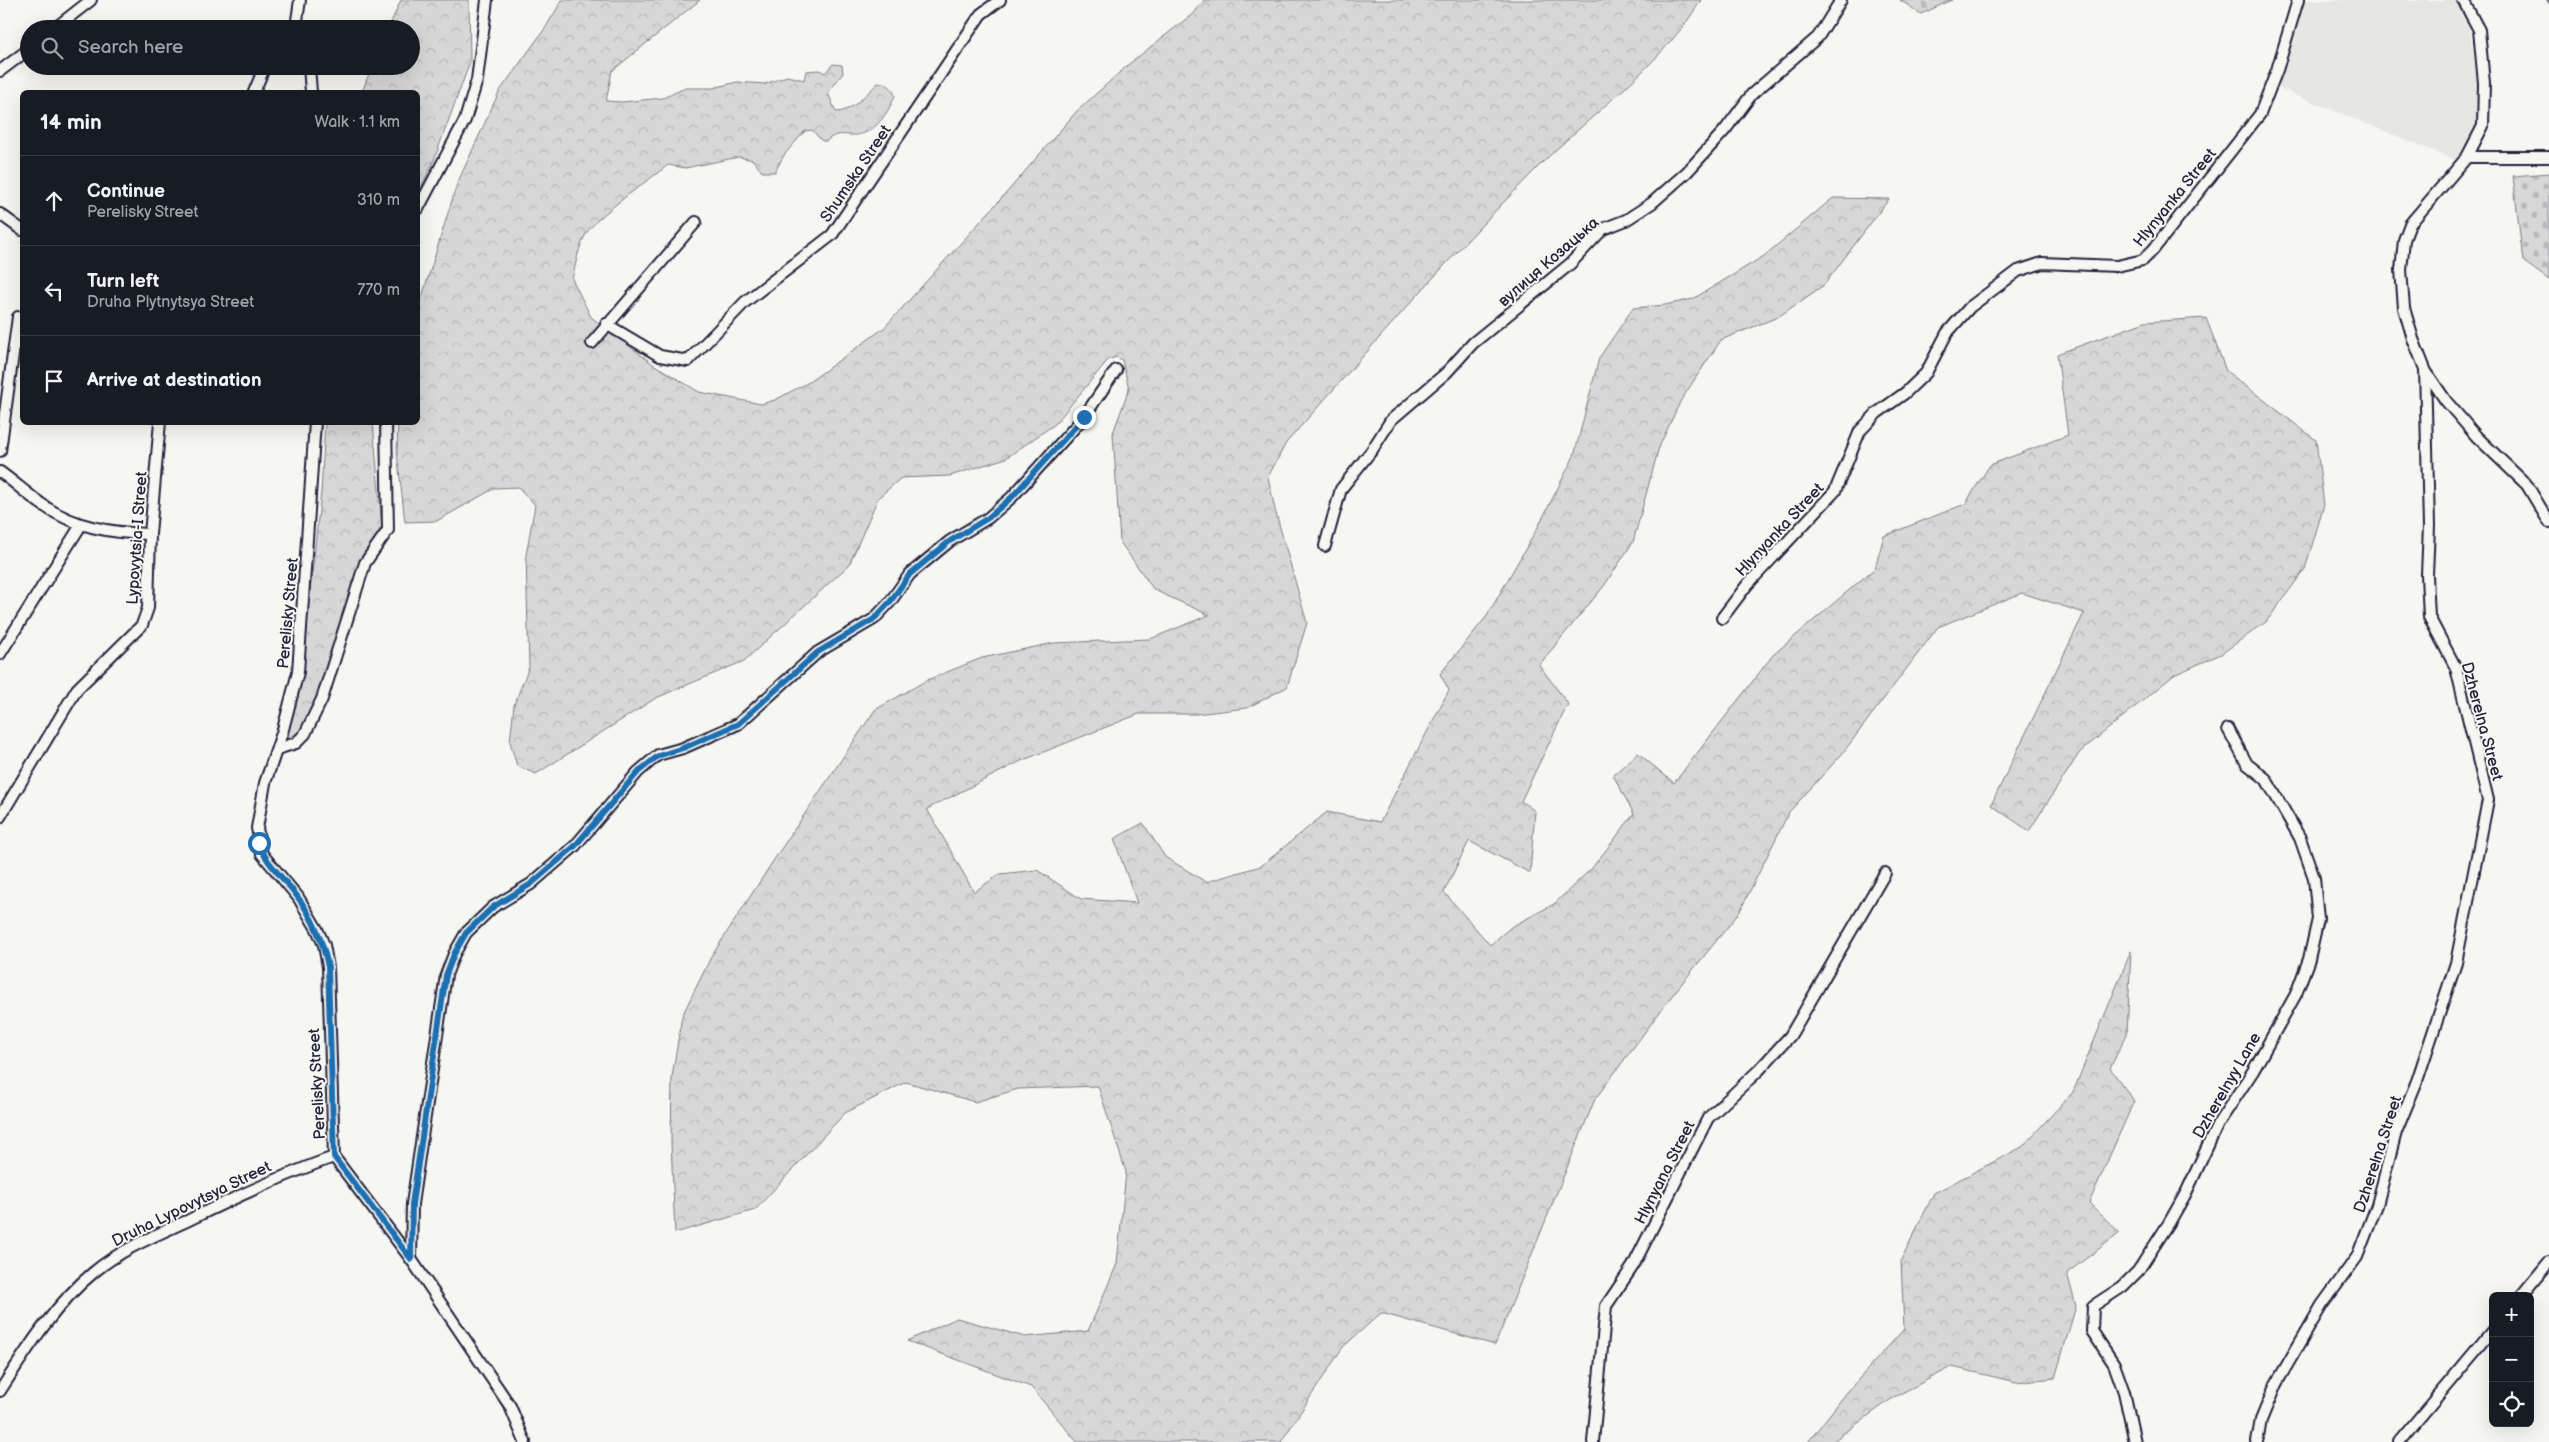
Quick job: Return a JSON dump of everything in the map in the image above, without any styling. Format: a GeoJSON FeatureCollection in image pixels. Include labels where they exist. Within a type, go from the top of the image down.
{"type":"FeatureCollection","features":[{"type":"Feature","properties":{"kind":"street"},"geometry":{"type":"LineString","coordinates":[[65,20],[91,0]]}},
{"type":"Feature","properties":{"kind":"street"},"geometry":{"type":"LineString","coordinates":[[296,20],[300,0]]}},
{"type":"Feature","properties":{"kind":"street"},"geometry":{"type":"LineString","coordinates":[[420,205],[465,120],[476,80],[487,0]]}},
{"type":"Feature","properties":{"kind":"street","name":"Shumska Street"},"geometry":{"type":"LineString","coordinates":[[606,324],[660,356],[688,361],[745,302],[832,234],[981,14],[1000,0]]}},
{"type":"Feature","properties":{"kind":"street","name":"вулиця Козацька"},"geometry":{"type":"LineString","coordinates":[[1325,546],[1342,489],[1372,450],[1391,420],[1446,373],[1473,343],[1570,264],[1603,229],[1626,220],[1652,203],[1687,172],[1725,130],[1752,94],[1818,37],[1842,0]]}},
{"type":"Feature","properties":{"kind":"street","name":"Hlynyanka Street"},"geometry":{"type":"LineString","coordinates":[[1722,618],[1747,585],[1835,491],[1860,431],[1876,413],[1905,393],[1926,373],[1947,333],[1970,307],[2018,271],[2042,264],[2117,266],[2143,260],[2153,250],[2260,114],[2277,70],[2298,0]]}},
{"type":"Feature","properties":{"kind":"street","name":"Dzherelna Street"},"geometry":{"type":"LineString","coordinates":[[2257,1442],[2260,1420],[2276,1384],[2322,1305],[2357,1257],[2378,1205],[2396,1132],[2417,1081],[2456,962],[2488,800],[2456,668],[2429,617],[2425,369],[2413,339],[2404,308],[2401,270],[2404,240],[2410,224],[2467,157],[2483,126],[2484,83],[2479,30],[2463,0]]}},
{"type":"Feature","properties":{"kind":"street"},"geometry":{"type":"LineString","coordinates":[[0,71],[20,56]]}},
{"type":"Feature","properties":{"kind":"street"},"geometry":{"type":"LineString","coordinates":[[255,90],[262,75]]}},
{"type":"Feature","properties":{"kind":"street"},"geometry":{"type":"LineString","coordinates":[[310,75],[311,90]]}},
{"type":"Feature","properties":{"kind":"street"},"geometry":{"type":"LineString","coordinates":[[2467,157],[2549,156]]}},
{"type":"Feature","properties":{"kind":"street"},"geometry":{"type":"LineString","coordinates":[[0,214],[20,229]]}},
{"type":"Feature","properties":{"kind":"street"},"geometry":{"type":"LineString","coordinates":[[592,343],[606,324],[696,222]]}},
{"type":"Feature","properties":{"kind":"street"},"geometry":{"type":"LineString","coordinates":[[0,451],[18,317]]}},
{"type":"Feature","properties":{"kind":"street"},"geometry":{"type":"LineString","coordinates":[[2425,369],[2446,401],[2477,437],[2527,484],[2549,522]]}},
{"type":"Feature","properties":{"kind":"street"},"geometry":{"type":"LineString","coordinates":[[411,1259],[412,1204],[446,975],[454,954],[466,933],[493,907],[531,884],[575,846],[638,772],[658,756],[683,748],[738,724],[818,652],[874,619],[890,602],[910,574],[950,541],[988,518],[1012,497],[1084,417],[1116,370]]}},
{"type":"Feature","properties":{"kind":"street","name":"Lypovytsia-I Street"},"geometry":{"type":"LineString","coordinates":[[0,817],[77,688],[142,625],[148,608],[150,534],[160,425]]}},
{"type":"Feature","properties":{"kind":"street","name":"Perelisky Street"},"geometry":{"type":"LineString","coordinates":[[315,425],[298,672],[277,750],[265,783],[257,828],[262,854],[298,897],[324,945],[328,967],[334,1157],[411,1259],[510,1406],[525,1442]]}},
{"type":"Feature","properties":{"kind":"street"},"geometry":{"type":"LineString","coordinates":[[277,750],[296,743],[305,734],[322,699],[365,562],[388,530],[386,425]]}},
{"type":"Feature","properties":{"kind":"street"},"geometry":{"type":"LineString","coordinates":[[0,472],[41,504],[81,524],[116,533],[150,534]]}},
{"type":"Feature","properties":{"kind":"street"},"geometry":{"type":"LineString","coordinates":[[0,654],[81,524]]}},
{"type":"Feature","properties":{"kind":"street","name":"Dzherelnyy Lane"},"geometry":{"type":"LineString","coordinates":[[2135,1442],[2124,1392],[2114,1364],[2092,1331],[2093,1306],[2122,1287],[2138,1271],[2186,1193],[2218,1124],[2253,1071],[2296,994],[2309,959],[2318,919],[2314,878],[2300,838],[2266,779],[2247,764],[2228,729]]}},
{"type":"Feature","properties":{"kind":"street","name":"Hlynyana Street"},"geometry":{"type":"LineString","coordinates":[[1592,1442],[1606,1306],[1633,1266],[1708,1118],[1759,1070],[1790,1036],[1886,873]]}},
{"type":"Feature","properties":{"kind":"street","name":"Druha Lypovytsya Street"},"geometry":{"type":"LineString","coordinates":[[0,1391],[34,1339],[66,1300],[93,1273],[119,1253],[287,1174],[334,1157]]}},
{"type":"Feature","properties":{"kind":"street"},"geometry":{"type":"LineString","coordinates":[[2524,1292],[2549,1262]]}},
{"type":"Feature","properties":{"kind":"street"},"geometry":{"type":"LineString","coordinates":[[2399,1442],[2489,1335]]}},
{"type":"Feature","properties":{"kind":"shaded area"},"geometry":{"type":"Polygon","coordinates":[[[2305,0],[2461,0],[2466,6],[2483,116],[2456,160],[2278,88],[2305,0]]]}},
{"type":"Feature","properties":{"kind":"green space"},"geometry":{"type":"Polygon","coordinates":[[[401,0],[469,0],[470,62],[434,160],[420,190],[420,90],[363,90],[369,75],[420,75],[420,20],[392,20],[401,0]]]}},
{"type":"Feature","properties":{"kind":"green space"},"geometry":{"type":"Polygon","coordinates":[[[562,0],[700,0],[612,71],[606,101],[622,102],[663,98],[685,88],[713,88],[737,82],[765,84],[787,76],[804,80],[806,71],[819,70],[825,73],[833,64],[842,65],[843,73],[828,93],[836,112],[848,109],[878,83],[887,85],[894,93],[895,96],[885,115],[876,126],[864,133],[837,135],[827,141],[822,141],[812,130],[805,131],[784,155],[775,172],[762,172],[753,160],[739,157],[685,168],[668,165],[600,218],[583,239],[572,279],[591,317],[653,364],[699,392],[761,404],[775,400],[809,382],[884,328],[1008,191],[1076,112],[1129,64],[1195,12],[1204,0],[1701,0],[1685,24],[1666,47],[1623,90],[1534,171],[1470,237],[1286,443],[1268,477],[1275,510],[1307,623],[1287,687],[1247,708],[1196,714],[1139,714],[1021,761],[927,809],[974,892],[1000,874],[1037,870],[1081,899],[1137,903],[1114,839],[1143,823],[1165,857],[1206,882],[1261,866],[1327,812],[1380,822],[1449,690],[1440,674],[1487,616],[1538,527],[1574,456],[1599,358],[1633,308],[1665,305],[1693,299],[1764,256],[1833,198],[1889,199],[1824,285],[1778,317],[1721,340],[1681,400],[1659,447],[1633,542],[1604,586],[1539,665],[1568,704],[1521,801],[1535,811],[1530,873],[1469,841],[1444,892],[1490,945],[1511,927],[1554,904],[1592,868],[1634,814],[1613,775],[1638,753],[1674,783],[1773,655],[1875,568],[1884,536],[1965,504],[1990,465],[2068,435],[2057,354],[2145,322],[2206,318],[2226,371],[2316,440],[2324,505],[2305,569],[2266,622],[2221,654],[2174,675],[2080,752],[2029,831],[1991,805],[2084,613],[2022,593],[1938,627],[1842,754],[1789,812],[1739,913],[1674,993],[1595,1099],[1495,1345],[1381,1313],[1343,1347],[1281,1442],[1077,1442],[1031,1387],[907,1341],[957,1318],[1025,1337],[1088,1331],[1117,1264],[1126,1172],[1098,1086],[1018,1089],[975,1102],[906,1082],[845,1113],[755,1210],[675,1233],[671,1142],[672,1077],[682,1016],[711,957],[875,710],[927,680],[982,658],[1054,643],[1150,639],[1209,615],[1154,590],[1120,542],[1113,433],[1129,389],[1122,360],[1116,357],[1108,360],[1055,424],[1006,458],[950,476],[901,478],[878,498],[849,565],[744,661],[656,698],[536,774],[517,766],[510,742],[514,705],[529,667],[526,555],[535,505],[518,487],[495,488],[437,521],[405,522],[397,452],[398,425],[420,425],[420,304],[457,184],[499,92],[546,27],[562,0]]]}},
{"type":"Feature","properties":{"kind":"green space"},"geometry":{"type":"Polygon","coordinates":[[[1900,0],[1952,0],[1921,14],[1900,0]]]}},
{"type":"Feature","properties":{"kind":"green space"},"geometry":{"type":"Polygon","coordinates":[[[2549,173],[2549,280],[2523,261],[2513,176],[2549,173]]]}},
{"type":"Feature","properties":{"kind":"green space"},"geometry":{"type":"Polygon","coordinates":[[[325,425],[373,425],[382,526],[359,565],[305,731],[292,742],[286,731],[303,656],[321,492],[325,425]]]}},
{"type":"Feature","properties":{"kind":"green space"},"geometry":{"type":"Polygon","coordinates":[[[2131,951],[2127,1034],[2110,1068],[2134,1101],[2089,1203],[2120,1233],[2067,1273],[2076,1306],[2055,1378],[2016,1382],[1952,1367],[1894,1397],[1832,1442],[1808,1442],[1848,1391],[1904,1329],[1901,1260],[1934,1193],[2022,1147],[2073,1092],[2131,951]]]}},
{"type":"Feature","properties":{"kind":"route"},"geometry":{"type":"LineString","coordinates":[[259,843],[262,854],[298,897],[324,945],[328,967],[334,1157],[411,1259],[410,1230],[412,1204],[446,975],[454,954],[466,933],[493,907],[531,884],[555,865],[575,846],[638,772],[658,756],[683,748],[738,724],[818,652],[874,619],[890,602],[910,574],[950,541],[988,518],[1012,497],[1084,417]]}}]}
